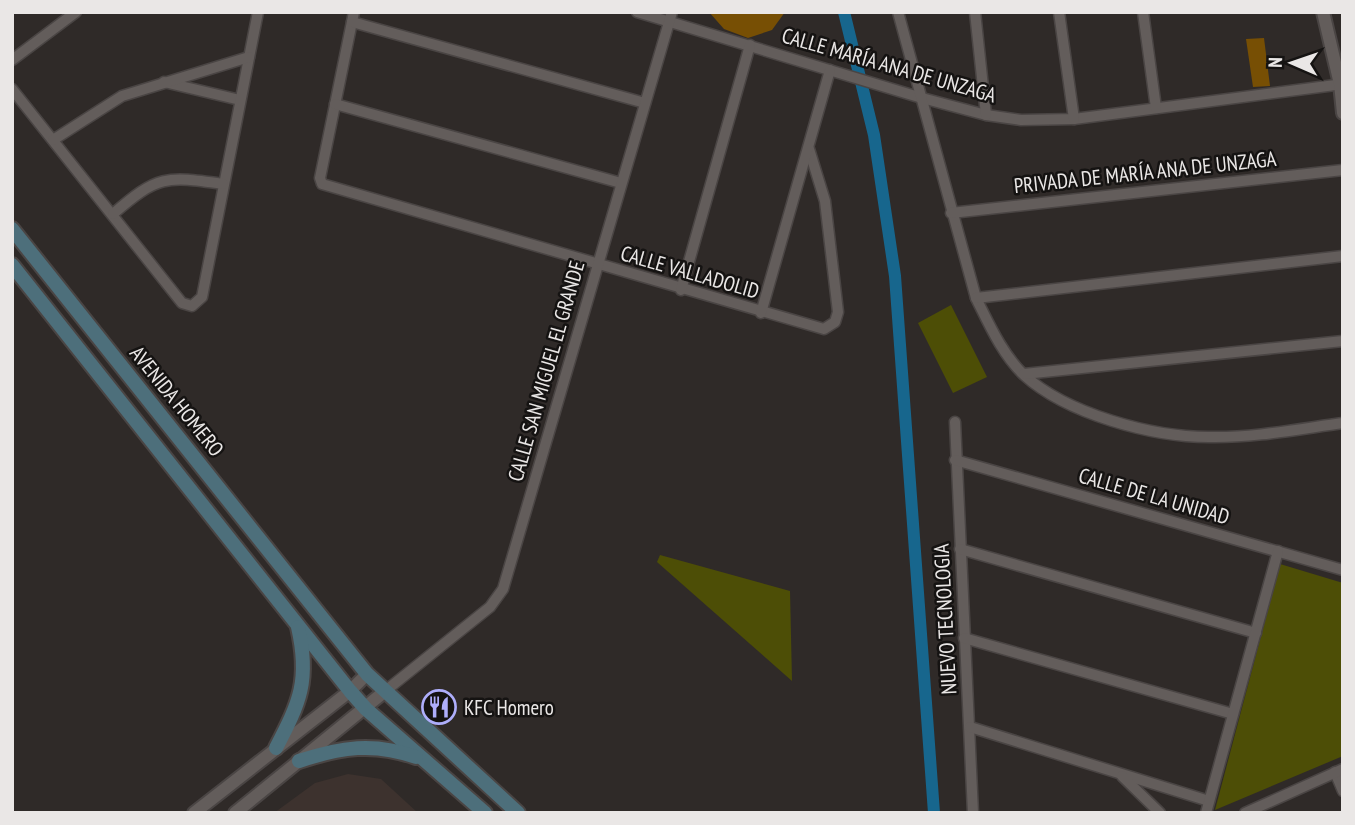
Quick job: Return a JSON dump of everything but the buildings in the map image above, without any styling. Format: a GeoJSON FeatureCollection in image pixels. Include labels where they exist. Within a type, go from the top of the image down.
{"type":"FeatureCollection","features":[{"type":"Feature","properties":{"kind":"main road","name":"AVENIDA HOMERO"},"geometry":{"type":"LineString","coordinates":[[12,229],[384,692]]}},
{"type":"Feature","properties":{"kind":"main road","name":"AVENIDA HOMERO"},"geometry":{"type":"LineString","coordinates":[[12,265],[366,709]]}},
{"type":"Feature","properties":{"kind":"main road"},"geometry":{"type":"LineString","coordinates":[[276,748],[303,691],[304,659],[297,622]]}},
{"type":"Feature","properties":{"kind":"main road"},"geometry":{"type":"LineString","coordinates":[[384,692],[518,813]]}},
{"type":"Feature","properties":{"kind":"main road"},"geometry":{"type":"LineString","coordinates":[[366,709],[485,813]]}},
{"type":"Feature","properties":{"kind":"main road"},"geometry":{"type":"LineString","coordinates":[[299,761],[335,750],[368,746],[399,751],[423,759]]}},
{"type":"Feature","properties":{"kind":"street"},"geometry":{"type":"LineString","coordinates":[[12,60],[76,12]]}},
{"type":"Feature","properties":{"kind":"street"},"geometry":{"type":"LineString","coordinates":[[12,89],[182,303],[192,306],[202,297],[258,12]]}},
{"type":"Feature","properties":{"kind":"street","name":"CALLE MARÍA ANA DE UNZAGA"},"geometry":{"type":"LineString","coordinates":[[637,12],[671,17],[750,45],[922,98],[986,116],[1021,120],[1074,119],[1341,84]]}},
{"type":"Feature","properties":{"kind":"street"},"geometry":{"type":"LineString","coordinates":[[898,12],[976,298],[992,330],[1024,374],[1050,393],[1097,416],[1167,432],[1209,438],[1343,423]]}},
{"type":"Feature","properties":{"kind":"street"},"geometry":{"type":"LineString","coordinates":[[975,12],[986,116]]}},
{"type":"Feature","properties":{"kind":"street"},"geometry":{"type":"LineString","coordinates":[[1059,12],[1074,119]]}},
{"type":"Feature","properties":{"kind":"street"},"geometry":{"type":"LineString","coordinates":[[1143,12],[1156,108]]}},
{"type":"Feature","properties":{"kind":"street"},"geometry":{"type":"LineString","coordinates":[[1323,12],[1341,84],[1343,113]]}},
{"type":"Feature","properties":{"kind":"street"},"geometry":{"type":"LineString","coordinates":[[621,183],[335,104],[353,17],[645,103]]}},
{"type":"Feature","properties":{"kind":"street","name":"CALLE SAN MIGUEL EL GRANDE"},"geometry":{"type":"LineString","coordinates":[[384,692],[500,596],[671,17]]}},
{"type":"Feature","properties":{"kind":"street"},"geometry":{"type":"LineString","coordinates":[[681,290],[750,45]]}},
{"type":"Feature","properties":{"kind":"street"},"geometry":{"type":"LineString","coordinates":[[53,140],[112,100],[249,57]]}},
{"type":"Feature","properties":{"kind":"street"},"geometry":{"type":"LineString","coordinates":[[761,313],[830,70]]}},
{"type":"Feature","properties":{"kind":"street"},"geometry":{"type":"LineString","coordinates":[[164,82],[240,100]]}},
{"type":"Feature","properties":{"kind":"street","name":"CALLE VALLADOLID"},"geometry":{"type":"LineString","coordinates":[[335,104],[320,178],[322,184],[821,329],[832,326],[837,317],[825,201],[809,149]]}},
{"type":"Feature","properties":{"kind":"street","name":"PRIVADA DE MARÍA ANA DE UNZAGA"},"geometry":{"type":"LineString","coordinates":[[951,213],[1343,170]]}},
{"type":"Feature","properties":{"kind":"street"},"geometry":{"type":"LineString","coordinates":[[113,214],[143,188],[162,180],[184,178],[223,184]]}},
{"type":"Feature","properties":{"kind":"street"},"geometry":{"type":"LineString","coordinates":[[12,219],[23,242]]}},
{"type":"Feature","properties":{"kind":"street"},"geometry":{"type":"LineString","coordinates":[[976,298],[1343,257]]}},
{"type":"Feature","properties":{"kind":"street"},"geometry":{"type":"LineString","coordinates":[[1024,374],[1343,341]]}},
{"type":"Feature","properties":{"kind":"street","name":"NUEVO TECNOLOGIA"},"geometry":{"type":"LineString","coordinates":[[955,422],[974,812]]}},
{"type":"Feature","properties":{"kind":"street","name":"CALLE DE LA UNIDAD"},"geometry":{"type":"LineString","coordinates":[[956,460],[1343,570]]}},
{"type":"Feature","properties":{"kind":"street"},"geometry":{"type":"LineString","coordinates":[[960,549],[1256,633]]}},
{"type":"Feature","properties":{"kind":"street"},"geometry":{"type":"LineString","coordinates":[[1206,813],[1278,551]]}},
{"type":"Feature","properties":{"kind":"street"},"geometry":{"type":"LineString","coordinates":[[964,638],[1233,714]]}},
{"type":"Feature","properties":{"kind":"street"},"geometry":{"type":"LineString","coordinates":[[194,813],[350,691],[367,674]]}},
{"type":"Feature","properties":{"kind":"street"},"geometry":{"type":"LineString","coordinates":[[235,813],[384,692]]}},
{"type":"Feature","properties":{"kind":"street"},"geometry":{"type":"LineString","coordinates":[[970,727],[1209,801]]}},
{"type":"Feature","properties":{"kind":"street"},"geometry":{"type":"LineString","coordinates":[[1245,813],[1262,809],[1339,771],[1343,791]]}},
{"type":"Feature","properties":{"kind":"street"},"geometry":{"type":"LineString","coordinates":[[1119,773],[1160,813]]}},
{"type":"Feature","properties":{"kind":"shaded area"},"geometry":{"type":"Polygon","coordinates":[[[951,305],[987,377],[953,393],[918,323],[951,305]]]}},
{"type":"Feature","properties":{"kind":"shaded area"},"geometry":{"type":"Polygon","coordinates":[[[660,555],[790,591],[792,681],[657,562],[660,555]]]}},
{"type":"Feature","properties":{"kind":"shaded area"},"geometry":{"type":"Polygon","coordinates":[[[1280,564],[1343,583],[1343,756],[1215,810],[1280,564]]]}},
{"type":"Feature","properties":{"kind":"shaded area"},"geometry":{"type":"Polygon","coordinates":[[[348,774],[381,779],[418,813],[274,813],[315,783],[348,774]]]}},
{"type":"Feature","properties":{"kind":"waterway"},"geometry":{"type":"LineString","coordinates":[[844,12],[874,135],[895,276],[934,813]]}},
{"type":"Feature","properties":{"kind":"place","name":"KFC Homero"},"geometry":{"type":"Point","coordinates":[439,707]}}]}
